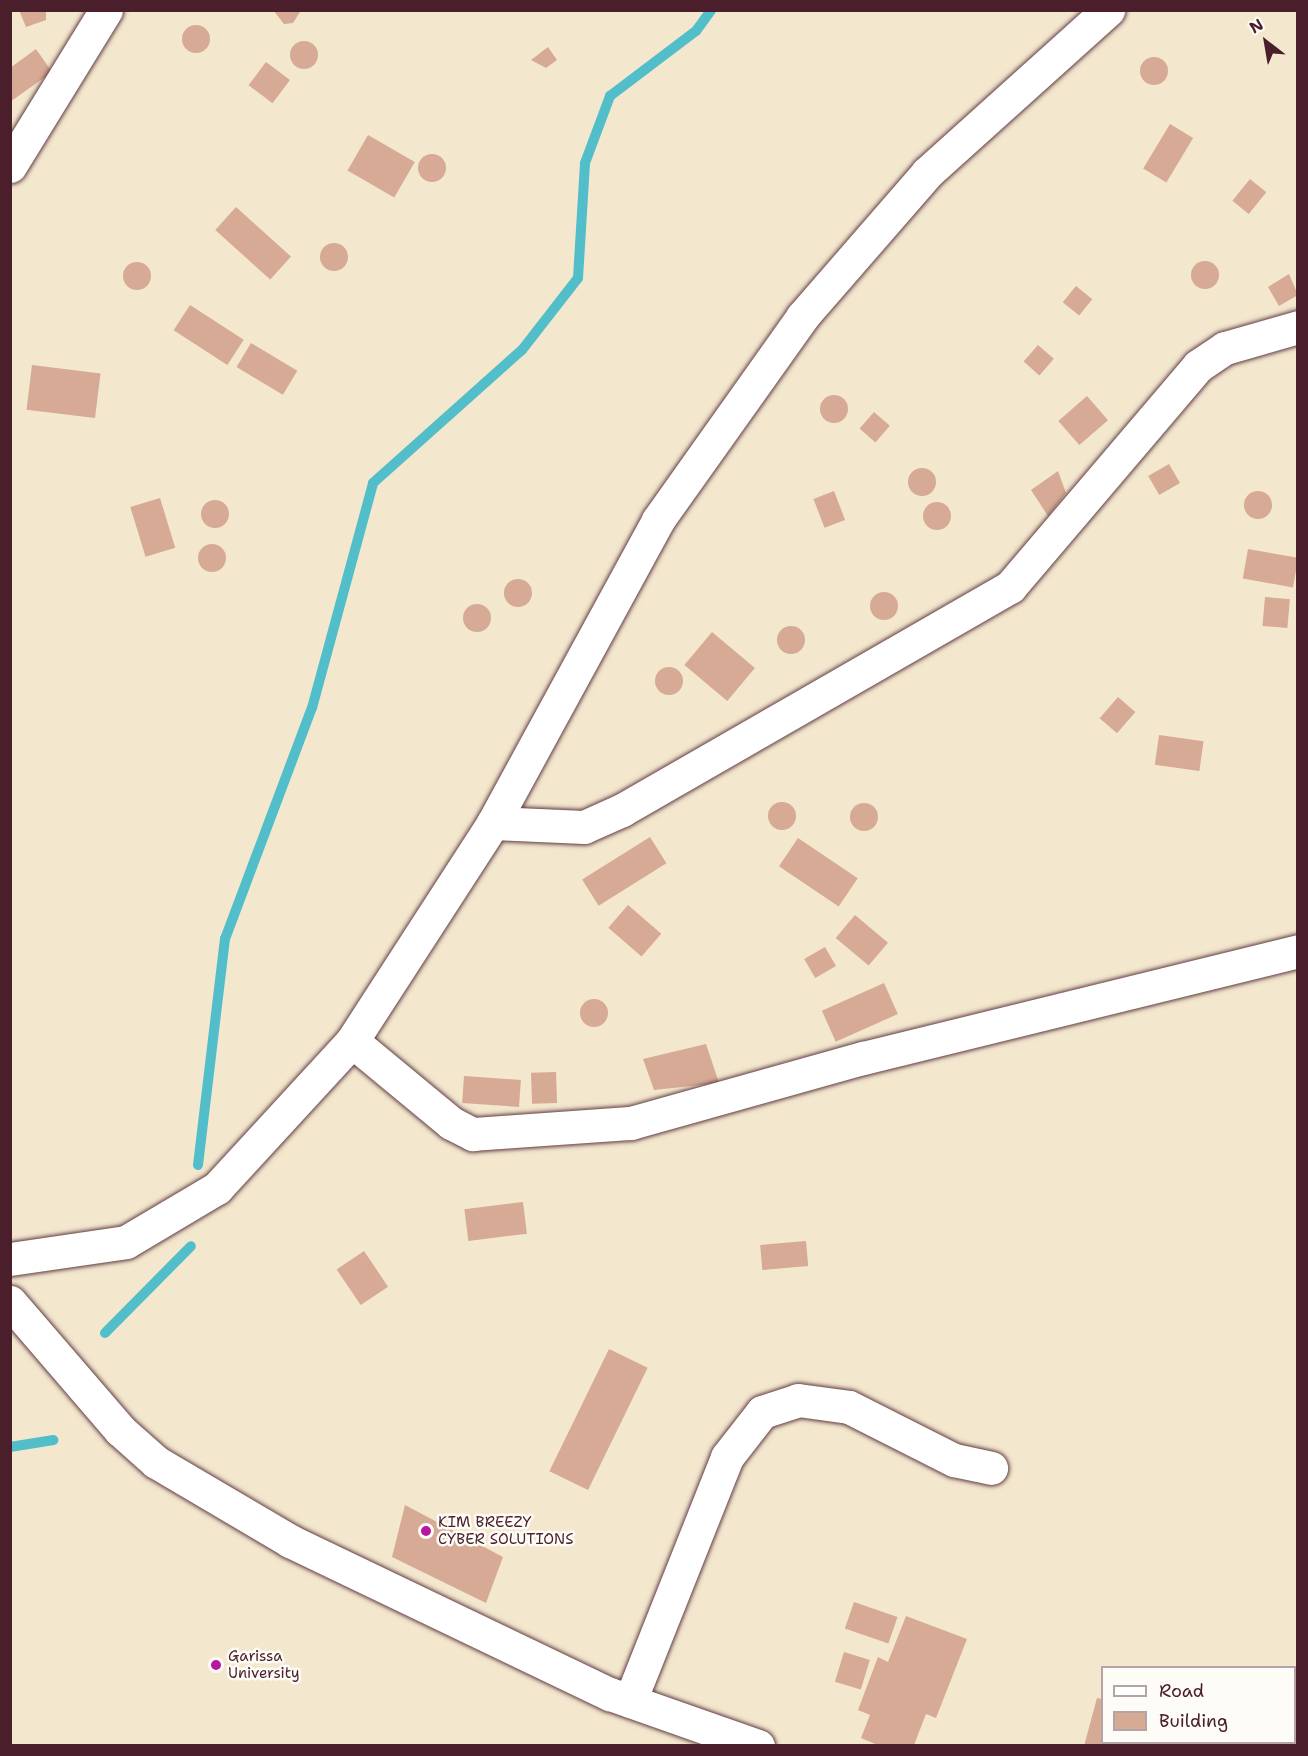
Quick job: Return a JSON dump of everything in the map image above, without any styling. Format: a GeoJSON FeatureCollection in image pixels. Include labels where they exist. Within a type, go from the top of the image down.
{"type":"FeatureCollection","features":[{"type":"Feature","properties":{"kind":"street"},"geometry":{"type":"LineString","coordinates":[[10,165],[106,10]]}},
{"type":"Feature","properties":{"kind":"street"},"geometry":{"type":"LineString","coordinates":[[10,1259],[126,1242],[217,1188],[352,1041],[493,823],[658,520],[802,317],[927,173],[1108,10]]}},
{"type":"Feature","properties":{"kind":"street"},"geometry":{"type":"LineString","coordinates":[[493,823],[584,827],[622,810],[1010,587],[1198,366],[1225,348],[1298,327]]}},
{"type":"Feature","properties":{"kind":"street"},"geometry":{"type":"LineString","coordinates":[[352,1041],[451,1123],[473,1134],[631,1123],[863,1058],[1298,951]]}},
{"type":"Feature","properties":{"kind":"street"},"geometry":{"type":"LineString","coordinates":[[10,1302],[120,1430],[156,1462],[290,1541],[630,1701],[758,1746]]}},
{"type":"Feature","properties":{"kind":"street"},"geometry":{"type":"LineString","coordinates":[[630,1701],[728,1457],[762,1412],[798,1400],[849,1407],[954,1460],[991,1468]]}},
{"type":"Feature","properties":{"kind":"building"},"geometry":{"type":"Polygon","coordinates":[[[19,10],[46,10],[46,20],[26,27],[19,10]]]}},
{"type":"Feature","properties":{"kind":"building"},"geometry":{"type":"Polygon","coordinates":[[[273,10],[300,10],[300,12],[293,23],[284,24],[273,10]]]}},
{"type":"Feature","properties":{"kind":"building"},"geometry":{"type":"Polygon","coordinates":[[[196,25],[206,29],[210,39],[206,49],[196,53],[186,49],[182,39],[186,29],[196,25]]]}},
{"type":"Feature","properties":{"kind":"building"},"geometry":{"type":"Polygon","coordinates":[[[304,41],[314,45],[318,55],[314,65],[304,69],[294,65],[290,55],[294,45],[304,41]]]}},
{"type":"Feature","properties":{"kind":"building"},"geometry":{"type":"Polygon","coordinates":[[[548,47],[557,60],[546,68],[531,60],[548,47]]]}},
{"type":"Feature","properties":{"kind":"building"},"geometry":{"type":"Polygon","coordinates":[[[36,49],[52,72],[10,102],[10,68],[36,49]]]}},
{"type":"Feature","properties":{"kind":"building"},"geometry":{"type":"Polygon","coordinates":[[[1154,57],[1164,61],[1168,71],[1164,81],[1154,85],[1144,81],[1140,71],[1144,61],[1154,57]]]}},
{"type":"Feature","properties":{"kind":"building"},"geometry":{"type":"Polygon","coordinates":[[[266,62],[290,80],[273,103],[249,85],[266,62]]]}},
{"type":"Feature","properties":{"kind":"building"},"geometry":{"type":"Polygon","coordinates":[[[1170,124],[1193,138],[1166,182],[1143,169],[1170,124]]]}},
{"type":"Feature","properties":{"kind":"building"},"geometry":{"type":"Polygon","coordinates":[[[368,135],[415,162],[394,198],[348,171],[368,135]]]}},
{"type":"Feature","properties":{"kind":"building"},"geometry":{"type":"Polygon","coordinates":[[[432,154],[442,158],[446,168],[442,178],[432,182],[422,178],[418,168],[422,158],[432,154]]]}},
{"type":"Feature","properties":{"kind":"building"},"geometry":{"type":"Polygon","coordinates":[[[1250,179],[1266,192],[1249,214],[1232,201],[1250,179]]]}},
{"type":"Feature","properties":{"kind":"building"},"geometry":{"type":"Polygon","coordinates":[[[236,207],[291,257],[270,280],[215,230],[236,207]]]}},
{"type":"Feature","properties":{"kind":"building"},"geometry":{"type":"Polygon","coordinates":[[[334,243],[344,247],[348,257],[344,267],[334,271],[324,267],[320,257],[324,247],[334,243]]]}},
{"type":"Feature","properties":{"kind":"building"},"geometry":{"type":"Polygon","coordinates":[[[1205,261],[1215,265],[1219,275],[1215,285],[1205,289],[1195,285],[1191,275],[1195,265],[1205,261]]]}},
{"type":"Feature","properties":{"kind":"building"},"geometry":{"type":"Polygon","coordinates":[[[137,262],[147,266],[151,276],[147,286],[137,290],[127,286],[123,276],[127,266],[137,262]]]}},
{"type":"Feature","properties":{"kind":"building"},"geometry":{"type":"Polygon","coordinates":[[[1289,274],[1298,295],[1279,306],[1268,287],[1289,274]]]}},
{"type":"Feature","properties":{"kind":"building"},"geometry":{"type":"Polygon","coordinates":[[[1076,286],[1092,299],[1079,316],[1063,302],[1076,286]]]}},
{"type":"Feature","properties":{"kind":"building"},"geometry":{"type":"Polygon","coordinates":[[[190,305],[244,340],[227,365],[174,330],[190,305]]]}},
{"type":"Feature","properties":{"kind":"building"},"geometry":{"type":"Polygon","coordinates":[[[251,343],[297,371],[283,395],[237,367],[251,343]]]}},
{"type":"Feature","properties":{"kind":"building"},"geometry":{"type":"Polygon","coordinates":[[[1038,345],[1054,359],[1039,375],[1024,362],[1038,345]]]}},
{"type":"Feature","properties":{"kind":"building"},"geometry":{"type":"Polygon","coordinates":[[[32,365],[100,373],[95,418],[27,410],[32,365]]]}},
{"type":"Feature","properties":{"kind":"building"},"geometry":{"type":"Polygon","coordinates":[[[834,395],[844,399],[848,409],[844,419],[834,423],[824,419],[820,409],[824,399],[834,395]]]}},
{"type":"Feature","properties":{"kind":"building"},"geometry":{"type":"Polygon","coordinates":[[[1087,396],[1108,420],[1079,445],[1058,421],[1087,396]]]}},
{"type":"Feature","properties":{"kind":"building"},"geometry":{"type":"Polygon","coordinates":[[[874,412],[890,426],[875,442],[860,429],[874,412]]]}},
{"type":"Feature","properties":{"kind":"building"},"geometry":{"type":"Polygon","coordinates":[[[1169,464],[1180,483],[1159,495],[1148,476],[1169,464]]]}},
{"type":"Feature","properties":{"kind":"building"},"geometry":{"type":"Polygon","coordinates":[[[922,468],[932,472],[936,482],[932,492],[922,496],[912,492],[908,482],[912,472],[922,468]]]}},
{"type":"Feature","properties":{"kind":"building"},"geometry":{"type":"Polygon","coordinates":[[[1058,471],[1066,493],[1048,516],[1031,490],[1058,471]]]}},
{"type":"Feature","properties":{"kind":"building"},"geometry":{"type":"Polygon","coordinates":[[[834,491],[845,520],[825,528],[813,499],[834,491]]]}},
{"type":"Feature","properties":{"kind":"building"},"geometry":{"type":"Polygon","coordinates":[[[1258,491],[1268,495],[1272,505],[1268,515],[1258,519],[1248,515],[1244,505],[1248,495],[1258,491]]]}},
{"type":"Feature","properties":{"kind":"building"},"geometry":{"type":"Polygon","coordinates":[[[160,498],[175,548],[146,557],[130,507],[160,498]]]}},
{"type":"Feature","properties":{"kind":"building"},"geometry":{"type":"Polygon","coordinates":[[[215,500],[225,504],[229,514],[225,524],[215,528],[205,524],[201,514],[205,504],[215,500]]]}},
{"type":"Feature","properties":{"kind":"building"},"geometry":{"type":"Polygon","coordinates":[[[937,502],[947,506],[951,516],[947,526],[937,530],[927,526],[923,516],[927,506],[937,502]]]}},
{"type":"Feature","properties":{"kind":"building"},"geometry":{"type":"Polygon","coordinates":[[[212,544],[222,548],[226,558],[222,568],[212,572],[202,568],[198,558],[202,548],[212,544]]]}},
{"type":"Feature","properties":{"kind":"building"},"geometry":{"type":"Polygon","coordinates":[[[1248,549],[1298,558],[1293,587],[1243,579],[1248,549]]]}},
{"type":"Feature","properties":{"kind":"building"},"geometry":{"type":"Polygon","coordinates":[[[518,579],[528,583],[532,593],[528,603],[518,607],[508,603],[504,593],[508,583],[518,579]]]}},
{"type":"Feature","properties":{"kind":"building"},"geometry":{"type":"Polygon","coordinates":[[[884,592],[894,596],[898,606],[894,616],[884,620],[874,616],[870,606],[874,596],[884,592]]]}},
{"type":"Feature","properties":{"kind":"building"},"geometry":{"type":"Polygon","coordinates":[[[1265,597],[1290,599],[1287,628],[1262,626],[1265,597]]]}},
{"type":"Feature","properties":{"kind":"building"},"geometry":{"type":"Polygon","coordinates":[[[477,604],[487,608],[491,618],[487,628],[477,632],[467,628],[463,618],[467,608],[477,604]]]}},
{"type":"Feature","properties":{"kind":"building"},"geometry":{"type":"Polygon","coordinates":[[[791,626],[801,630],[805,640],[801,650],[791,654],[781,650],[777,640],[781,630],[791,626]]]}},
{"type":"Feature","properties":{"kind":"building"},"geometry":{"type":"Polygon","coordinates":[[[712,632],[755,668],[727,701],[684,665],[712,632]]]}},
{"type":"Feature","properties":{"kind":"building"},"geometry":{"type":"Polygon","coordinates":[[[669,667],[679,671],[683,681],[679,691],[669,695],[659,691],[655,681],[659,671],[669,667]]]}},
{"type":"Feature","properties":{"kind":"building"},"geometry":{"type":"Polygon","coordinates":[[[1118,697],[1135,712],[1117,733],[1100,718],[1118,697]]]}},
{"type":"Feature","properties":{"kind":"building"},"geometry":{"type":"Polygon","coordinates":[[[1159,735],[1204,741],[1199,771],[1155,765],[1159,735]]]}},
{"type":"Feature","properties":{"kind":"building"},"geometry":{"type":"Polygon","coordinates":[[[782,802],[792,806],[796,816],[792,826],[782,830],[772,826],[768,816],[772,806],[782,802]]]}},
{"type":"Feature","properties":{"kind":"building"},"geometry":{"type":"Polygon","coordinates":[[[864,803],[874,807],[878,817],[874,827],[864,831],[854,827],[850,817],[854,807],[864,803]]]}},
{"type":"Feature","properties":{"kind":"building"},"geometry":{"type":"Polygon","coordinates":[[[650,837],[666,863],[599,906],[582,879],[650,837]]]}},
{"type":"Feature","properties":{"kind":"building"},"geometry":{"type":"Polygon","coordinates":[[[798,838],[858,878],[839,906],[779,866],[798,838]]]}},
{"type":"Feature","properties":{"kind":"building"},"geometry":{"type":"Polygon","coordinates":[[[628,905],[661,934],[642,957],[608,928],[628,905]]]}},
{"type":"Feature","properties":{"kind":"building"},"geometry":{"type":"Polygon","coordinates":[[[855,915],[888,943],[869,966],[836,938],[855,915]]]}},
{"type":"Feature","properties":{"kind":"building"},"geometry":{"type":"Polygon","coordinates":[[[825,947],[836,966],[815,978],[804,959],[825,947]]]}},
{"type":"Feature","properties":{"kind":"building"},"geometry":{"type":"Polygon","coordinates":[[[884,983],[898,1014],[836,1042],[822,1011],[884,983]]]}},
{"type":"Feature","properties":{"kind":"building"},"geometry":{"type":"Polygon","coordinates":[[[594,999],[604,1003],[608,1013],[604,1023],[594,1027],[584,1023],[580,1013],[584,1003],[594,999]]]}},
{"type":"Feature","properties":{"kind":"building"},"geometry":{"type":"Polygon","coordinates":[[[706,1044],[719,1083],[654,1090],[643,1059],[706,1044]]]}},
{"type":"Feature","properties":{"kind":"building"},"geometry":{"type":"Polygon","coordinates":[[[556,1072],[557,1103],[532,1104],[531,1073],[556,1072]]]}},
{"type":"Feature","properties":{"kind":"building"},"geometry":{"type":"Polygon","coordinates":[[[464,1076],[521,1080],[519,1107],[462,1103],[464,1076]]]}},
{"type":"Feature","properties":{"kind":"building"},"geometry":{"type":"Polygon","coordinates":[[[523,1202],[527,1234],[468,1241],[464,1209],[523,1202]]]}},
{"type":"Feature","properties":{"kind":"building"},"geometry":{"type":"Polygon","coordinates":[[[806,1241],[808,1266],[762,1270],[760,1245],[806,1241]]]}},
{"type":"Feature","properties":{"kind":"building"},"geometry":{"type":"Polygon","coordinates":[[[364,1251],[388,1287],[361,1305],[337,1269],[364,1251]]]}},
{"type":"Feature","properties":{"kind":"building"},"geometry":{"type":"Polygon","coordinates":[[[609,1349],[648,1368],[588,1490],[549,1471],[609,1349]]]}},
{"type":"Feature","properties":{"kind":"building","name":"KIM BREEZY CYBER SOLUTIONS"},"geometry":{"type":"Polygon","coordinates":[[[405,1505],[503,1557],[486,1603],[392,1557],[405,1505]]]}},
{"type":"Feature","properties":{"kind":"building"},"geometry":{"type":"Polygon","coordinates":[[[854,1602],[897,1617],[888,1643],[845,1628],[854,1602]]]}},
{"type":"Feature","properties":{"kind":"building"},"geometry":{"type":"Polygon","coordinates":[[[906,1616],[967,1639],[936,1718],[926,1714],[914,1745],[880,1746],[861,1738],[870,1715],[858,1710],[878,1657],[888,1662],[906,1616]]]}},
{"type":"Feature","properties":{"kind":"building"},"geometry":{"type":"Polygon","coordinates":[[[844,1652],[870,1660],[861,1690],[835,1682],[844,1652]]]}},
{"type":"Feature","properties":{"kind":"building"},"geometry":{"type":"Polygon","coordinates":[[[1097,1698],[1101,1699],[1101,1744],[1130,1746],[1084,1746],[1097,1698]]]}},
{"type":"Feature","properties":{"kind":"building"},"geometry":{"type":"Polygon","coordinates":[[[1297,1720],[1298,1746],[1290,1746],[1296,1744],[1297,1720]]]}},
{"type":"Feature","properties":{"kind":"waterway"},"geometry":{"type":"LineString","coordinates":[[198,1165],[225,939],[312,708],[373,483],[522,350],[578,278],[585,163],[610,96],[696,31],[711,10]]}},
{"type":"Feature","properties":{"kind":"waterway"},"geometry":{"type":"LineString","coordinates":[[105,1333],[191,1246]]}},
{"type":"Feature","properties":{"kind":"waterway"},"geometry":{"type":"LineString","coordinates":[[10,1447],[53,1440]]}},
{"type":"Feature","properties":{"kind":"place","name":"KIM BREEZY CYBER SOLUTIONS"},"geometry":{"type":"Point","coordinates":[426,1531]}},
{"type":"Feature","properties":{"kind":"place","name":"Garissa University"},"geometry":{"type":"Point","coordinates":[216,1665]}}]}
